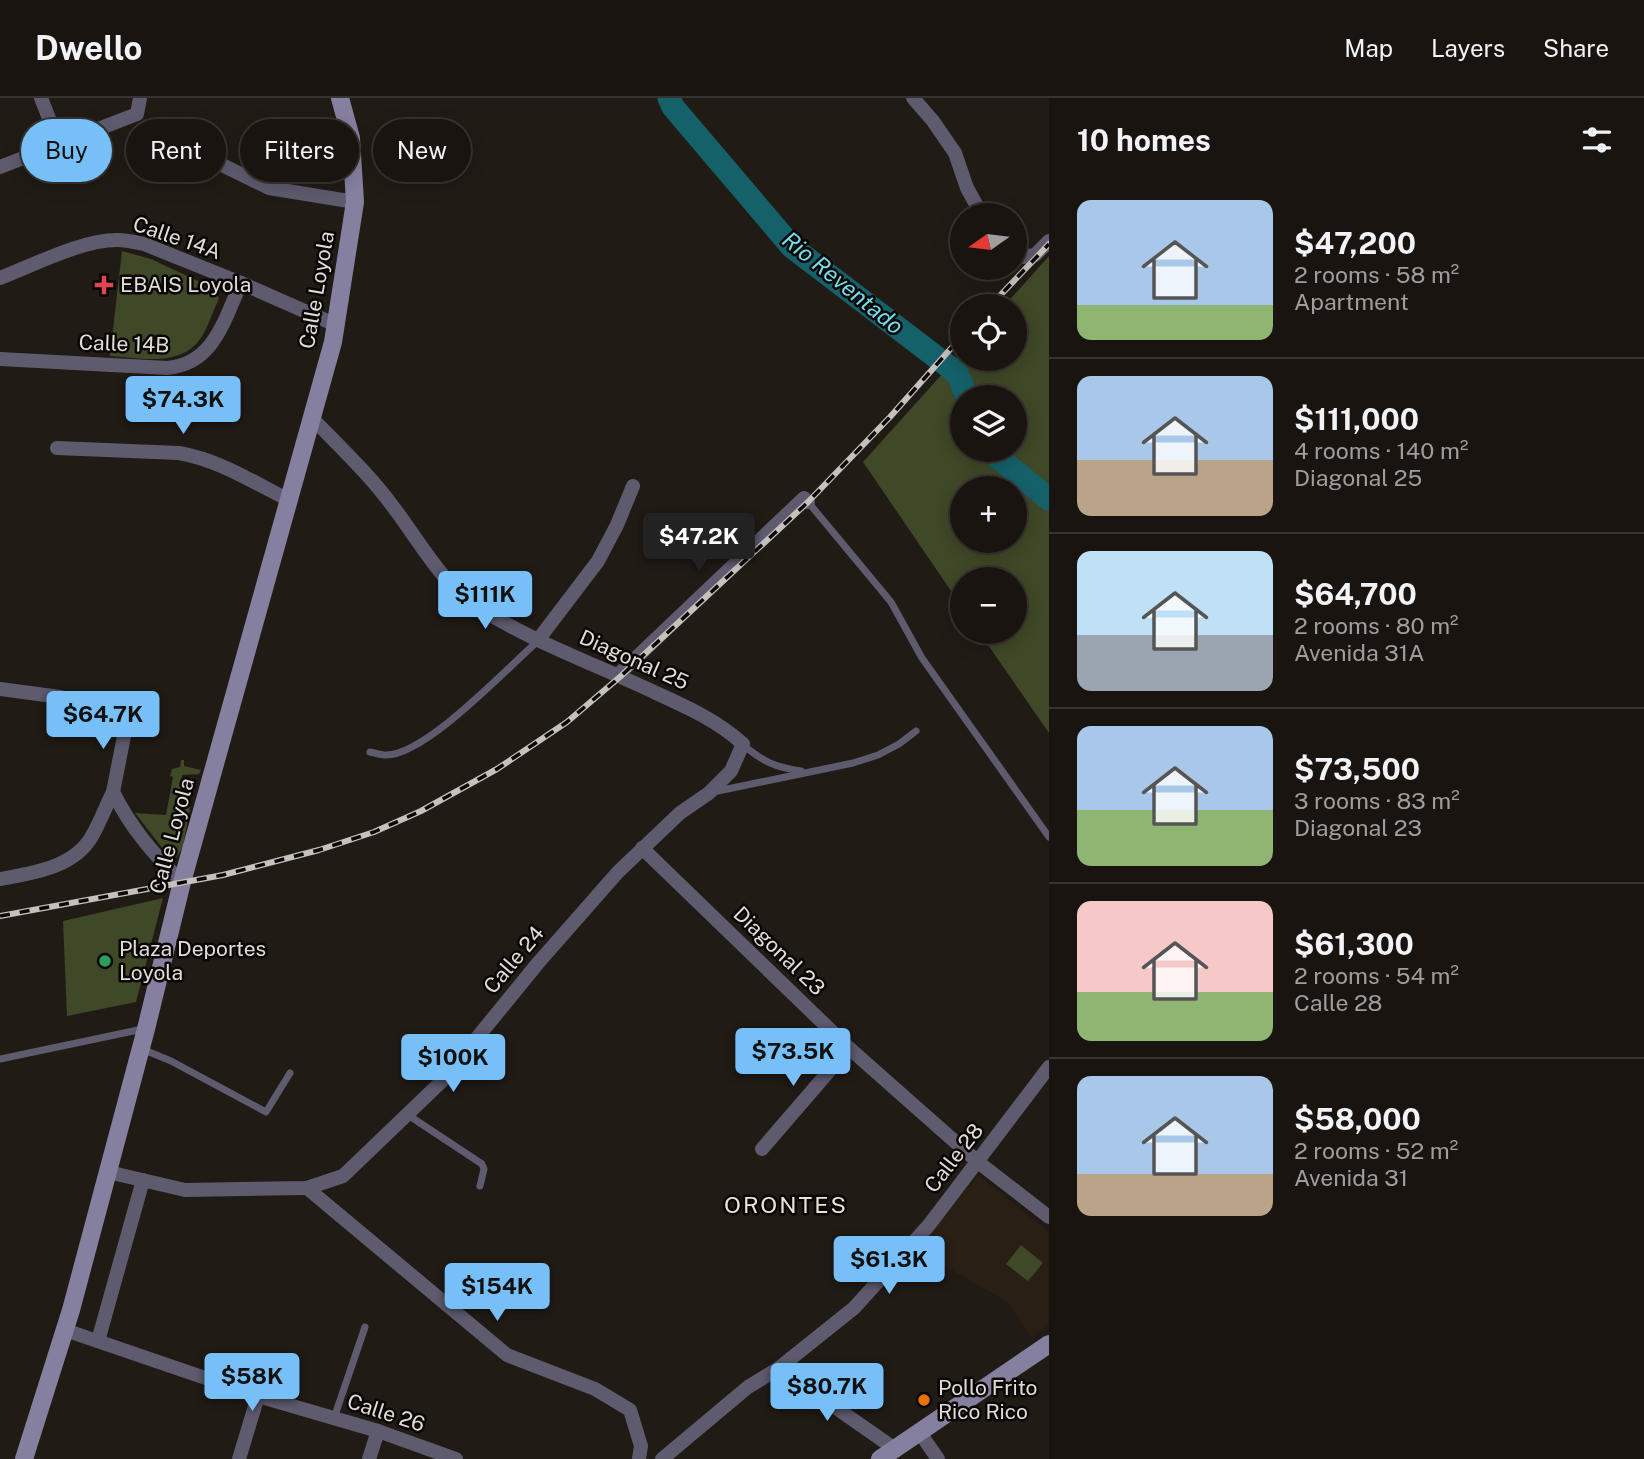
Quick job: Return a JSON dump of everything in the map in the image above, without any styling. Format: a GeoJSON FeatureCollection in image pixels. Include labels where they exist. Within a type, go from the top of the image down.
{"type":"FeatureCollection","features":[{"type":"Feature","properties":{"kind":"main road","name":"Calle Loyola"},"geometry":{"type":"LineString","coordinates":[[24,1459],[65,1330],[146,1029],[182,882],[337,325],[355,202],[351,138],[340,98]]}},
{"type":"Feature","properties":{"kind":"main road"},"geometry":{"type":"LineString","coordinates":[[887,1454],[1049,1344]]}},
{"type":"Feature","properties":{"kind":"street"},"geometry":{"type":"LineString","coordinates":[[41,98],[49,119]]}},
{"type":"Feature","properties":{"kind":"street"},"geometry":{"type":"LineString","coordinates":[[913,98],[955,153],[975,203]]}},
{"type":"Feature","properties":{"kind":"street"},"geometry":{"type":"LineString","coordinates":[[112,124],[137,114],[140,103]]}},
{"type":"Feature","properties":{"kind":"street"},"geometry":{"type":"LineString","coordinates":[[0,167],[21,159]]}},
{"type":"Feature","properties":{"kind":"street"},"geometry":{"type":"LineString","coordinates":[[226,167],[270,188],[355,202]]}},
{"type":"Feature","properties":{"kind":"street","name":"Calle 14A"},"geometry":{"type":"LineString","coordinates":[[0,278],[76,249],[117,240],[144,244],[241,282],[337,325]]}},
{"type":"Feature","properties":{"kind":"street"},"geometry":{"type":"LineString","coordinates":[[1027,257],[1035,256],[1049,241]]}},
{"type":"Feature","properties":{"kind":"street","name":"Calle 14B"},"geometry":{"type":"LineString","coordinates":[[0,359],[180,367],[195,361],[219,333],[241,282]]}},
{"type":"Feature","properties":{"kind":"street","name":"Diagonal 25"},"geometry":{"type":"LineString","coordinates":[[312,418],[374,483],[446,579],[463,596],[538,640],[693,709],[743,744]]}},
{"type":"Feature","properties":{"kind":"street"},"geometry":{"type":"LineString","coordinates":[[57,447],[198,456],[289,500]]}},
{"type":"Feature","properties":{"kind":"street"},"geometry":{"type":"LineString","coordinates":[[538,640],[598,561],[633,486]]}},
{"type":"Feature","properties":{"kind":"street"},"geometry":{"type":"LineString","coordinates":[[619,674],[804,498],[808,502]]}},
{"type":"Feature","properties":{"kind":"street"},"geometry":{"type":"LineString","coordinates":[[0,689],[60,698],[128,716],[113,792],[91,839],[68,859],[45,870],[0,879]]}},
{"type":"Feature","properties":{"kind":"street"},"geometry":{"type":"LineString","coordinates":[[709,793],[731,771],[743,744]]}},
{"type":"Feature","properties":{"kind":"street"},"geometry":{"type":"LineString","coordinates":[[113,792],[125,818],[155,855],[182,882]]}},
{"type":"Feature","properties":{"kind":"street","name":"Calle 24"},"geometry":{"type":"LineString","coordinates":[[108,1172],[185,1190],[307,1188],[343,1176],[441,1083],[538,964],[618,872],[680,813],[709,793]]}},
{"type":"Feature","properties":{"kind":"street","name":"Diagonal 23"},"geometry":{"type":"LineString","coordinates":[[642,848],[849,1048],[978,1162],[1049,1217]]}},
{"type":"Feature","properties":{"kind":"street"},"geometry":{"type":"LineString","coordinates":[[762,1149],[849,1048]]}},
{"type":"Feature","properties":{"kind":"street","name":"Calle 28"},"geometry":{"type":"LineString","coordinates":[[662,1459],[748,1387],[779,1368],[854,1308],[929,1225],[1049,1067]]}},
{"type":"Feature","properties":{"kind":"street"},"geometry":{"type":"LineString","coordinates":[[98,1341],[143,1180]]}},
{"type":"Feature","properties":{"kind":"street"},"geometry":{"type":"LineString","coordinates":[[307,1188],[507,1355],[595,1389],[630,1410],[641,1446],[639,1459]]}},
{"type":"Feature","properties":{"kind":"street","name":"Calle 26"},"geometry":{"type":"LineString","coordinates":[[65,1330],[258,1396],[378,1431],[456,1459]]}},
{"type":"Feature","properties":{"kind":"street"},"geometry":{"type":"LineString","coordinates":[[779,1368],[887,1454]]}},
{"type":"Feature","properties":{"kind":"street"},"geometry":{"type":"LineString","coordinates":[[239,1459],[258,1396]]}},
{"type":"Feature","properties":{"kind":"street"},"geometry":{"type":"LineString","coordinates":[[369,1459],[378,1431]]}},
{"type":"Feature","properties":{"kind":"street"},"geometry":{"type":"LineString","coordinates":[[920,1433],[938,1459]]}},
{"type":"Feature","properties":{"kind":"lane"},"geometry":{"type":"LineString","coordinates":[[808,502],[891,602],[922,658],[1049,837]]}},
{"type":"Feature","properties":{"kind":"lane"},"geometry":{"type":"LineString","coordinates":[[370,752],[387,755],[404,751],[424,740],[451,720],[538,640]]}},
{"type":"Feature","properties":{"kind":"lane","name":"Calle 24"},"geometry":{"type":"LineString","coordinates":[[709,793],[853,763],[878,755],[916,731]]}},
{"type":"Feature","properties":{"kind":"lane","name":"Diagonal 25"},"geometry":{"type":"LineString","coordinates":[[743,744],[774,767],[807,772]]}},
{"type":"Feature","properties":{"kind":"lane"},"geometry":{"type":"LineString","coordinates":[[3,1056],[146,1029]]}},
{"type":"Feature","properties":{"kind":"lane"},"geometry":{"type":"LineString","coordinates":[[141,1048],[171,1061],[265,1112],[290,1073]]}},
{"type":"Feature","properties":{"kind":"lane"},"geometry":{"type":"LineString","coordinates":[[407,1115],[482,1164],[484,1169],[480,1186]]}},
{"type":"Feature","properties":{"kind":"lane"},"geometry":{"type":"LineString","coordinates":[[334,1418],[365,1327]]}},
{"type":"Feature","properties":{"kind":"shaded area"},"geometry":{"type":"Polygon","coordinates":[[[978,1175],[1049,1232],[1049,1325],[1031,1337],[1009,1303],[945,1266],[939,1274],[912,1256],[978,1175]]]}},
{"type":"Feature","properties":{"kind":"green space"},"geometry":{"type":"Polygon","coordinates":[[[122,251],[151,259],[215,289],[219,299],[209,322],[200,339],[188,351],[155,359],[110,356],[122,251]]]}},
{"type":"Feature","properties":{"kind":"green space"},"geometry":{"type":"Polygon","coordinates":[[[1049,256],[1049,733],[987,644],[1027,644],[1027,567],[950,567],[950,589],[863,462],[950,365],[950,371],[1027,371],[1027,294],[1015,294],[1049,256]]]}},
{"type":"Feature","properties":{"kind":"green space"},"geometry":{"type":"Polygon","coordinates":[[[181,760],[184,760],[184,766],[201,770],[199,774],[182,775],[179,805],[190,807],[183,847],[176,858],[167,854],[135,813],[166,815],[173,777],[170,776],[172,769],[180,767],[181,760]]]}},
{"type":"Feature","properties":{"kind":"green space","name":"Plaza Deportes Loyola"},"geometry":{"type":"Polygon","coordinates":[[[163,898],[136,1002],[67,1016],[63,921],[163,898]]]}},
{"type":"Feature","properties":{"kind":"green space"},"geometry":{"type":"Polygon","coordinates":[[[1021,1245],[1043,1263],[1028,1281],[1006,1264],[1021,1245]]]}},
{"type":"Feature","properties":{"kind":"waterway","name":"Rio Reventado"},"geometry":{"type":"LineString","coordinates":[[669,98],[673,107],[792,247],[957,373],[962,385]]}},
{"type":"Feature","properties":{"kind":"waterway","name":"Rio Reventado"},"geometry":{"type":"LineString","coordinates":[[1004,462],[1049,499]]}},
{"type":"Feature","properties":{"kind":"railway"},"geometry":{"type":"LineString","coordinates":[[1001,294],[1049,244]]}},
{"type":"Feature","properties":{"kind":"railway"},"geometry":{"type":"LineString","coordinates":[[0,916],[223,875],[319,850],[374,832],[421,811],[497,769],[567,722],[621,676],[808,502],[950,350]]}},
{"type":"Feature","properties":{"kind":"place","name":"EBAIS Loyola"},"geometry":{"type":"Point","coordinates":[104,285]}},
{"type":"Feature","properties":{"kind":"place","name":"Plaza Deportes Loyola"},"geometry":{"type":"Point","coordinates":[105,961]}},
{"type":"Feature","properties":{"kind":"place","name":"Pollo Frito Rico Rico"},"geometry":{"type":"Point","coordinates":[924,1400]}},
{"type":"Feature","properties":{"kind":"district","name":"ORONTES"},"geometry":{"type":"Point","coordinates":[786,1205]}}]}
